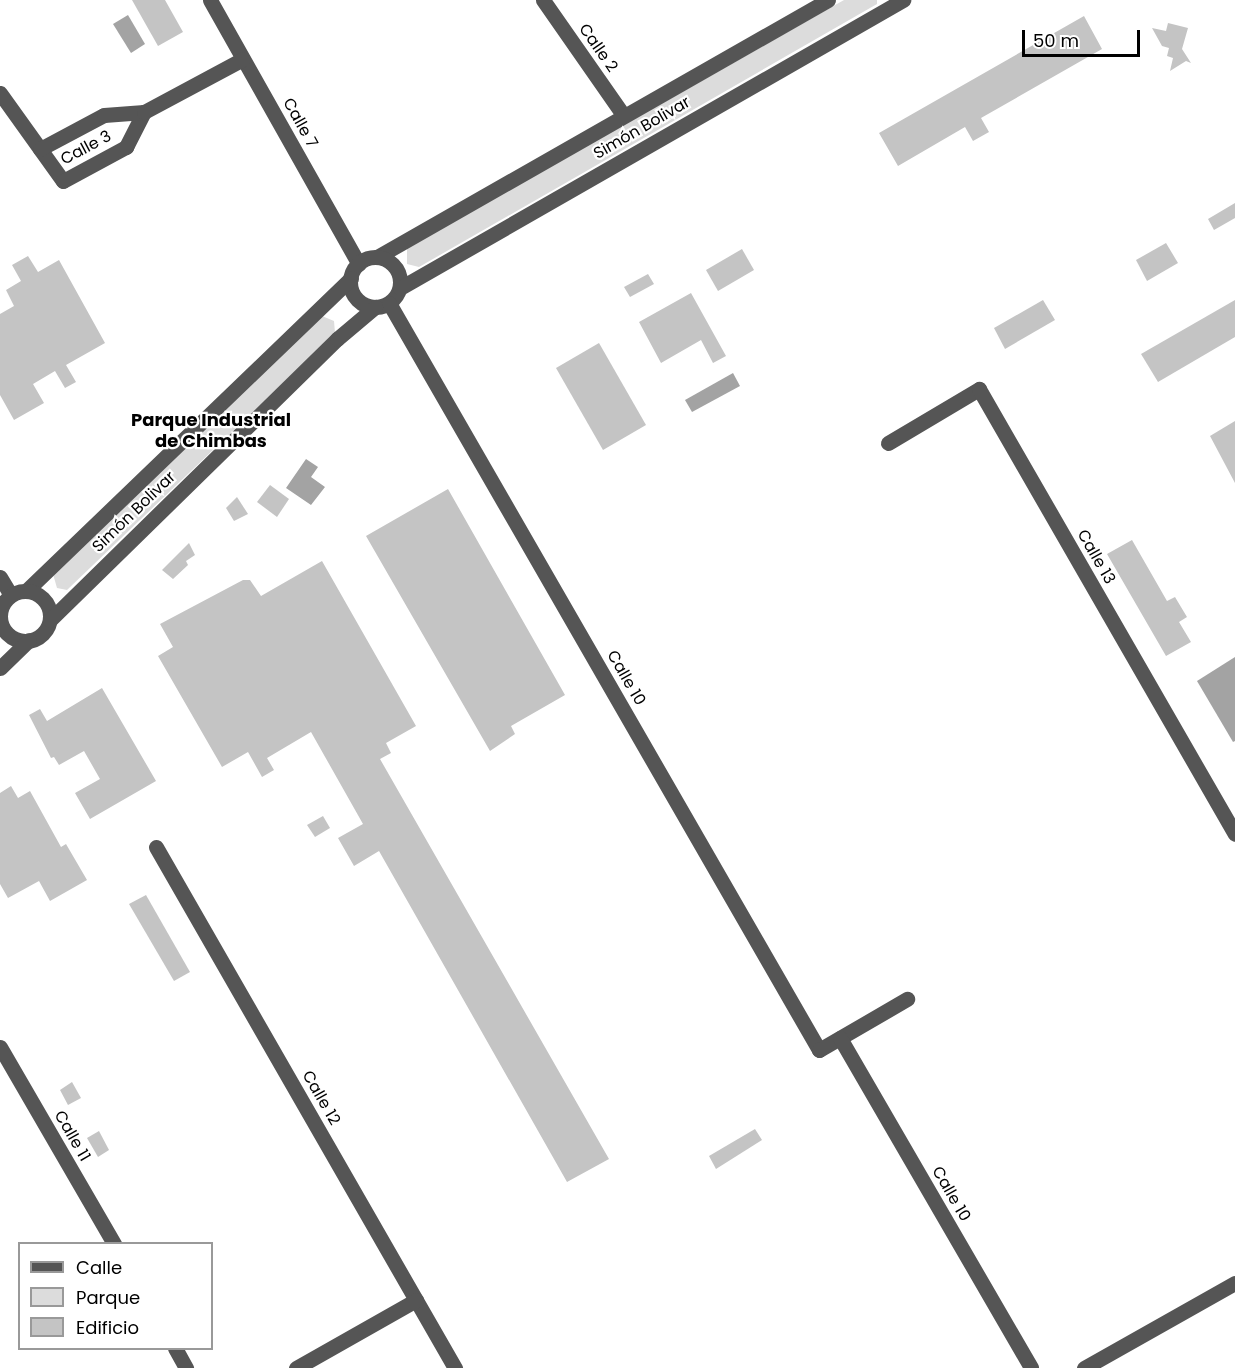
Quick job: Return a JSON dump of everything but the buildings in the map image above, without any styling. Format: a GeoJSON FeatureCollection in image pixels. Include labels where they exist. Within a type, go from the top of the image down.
{"type":"FeatureCollection","features":[{"type":"Feature","properties":{"kind":"street","name":"Calle 7"},"geometry":{"type":"LineString","coordinates":[[210,0],[359,264]]}},
{"type":"Feature","properties":{"kind":"street","name":"Calle 2"},"geometry":{"type":"LineString","coordinates":[[543,0],[624,116]]}},
{"type":"Feature","properties":{"kind":"street","name":"Simón Bolivar"},"geometry":{"type":"LineString","coordinates":[[377,257],[828,0]]}},
{"type":"Feature","properties":{"kind":"street","name":"Simón Bolivar"},"geometry":{"type":"LineString","coordinates":[[400,288],[903,0]]}},
{"type":"Feature","properties":{"kind":"street","name":"Calle 3"},"geometry":{"type":"LineString","coordinates":[[40,149],[104,115],[144,112],[243,60]]}},
{"type":"Feature","properties":{"kind":"street","name":"Calle 3"},"geometry":{"type":"LineString","coordinates":[[0,93],[63,181],[126,147],[144,112]]}},
{"type":"Feature","properties":{"kind":"street"},"geometry":{"type":"LineString","coordinates":[[377,257],[393,264],[400,288],[382,305],[354,294],[351,278],[359,264],[377,257]]}},
{"type":"Feature","properties":{"kind":"street","name":"Simón Bolivar"},"geometry":{"type":"LineString","coordinates":[[26,591],[351,278]]}},
{"type":"Feature","properties":{"kind":"street","name":"Simón Bolivar"},"geometry":{"type":"LineString","coordinates":[[50,620],[337,339],[382,305]]}},
{"type":"Feature","properties":{"kind":"street","name":"Calle 10"},"geometry":{"type":"LineString","coordinates":[[382,305],[819,1050],[908,999]]}},
{"type":"Feature","properties":{"kind":"street","name":"Calle 13"},"geometry":{"type":"LineString","coordinates":[[888,443],[979,389],[1235,834]]}},
{"type":"Feature","properties":{"kind":"street"},"geometry":{"type":"LineString","coordinates":[[0,577],[10,595]]}},
{"type":"Feature","properties":{"kind":"street"},"geometry":{"type":"LineString","coordinates":[[0,668],[29,640],[45,631],[50,620],[44,600],[26,591],[10,595]]}},
{"type":"Feature","properties":{"kind":"street"},"geometry":{"type":"LineString","coordinates":[[10,595],[0,616],[9,634],[29,640]]}},
{"type":"Feature","properties":{"kind":"street","name":"Calle 12"},"geometry":{"type":"LineString","coordinates":[[156,847],[455,1368]]}},
{"type":"Feature","properties":{"kind":"street","name":"Calle 10"},"geometry":{"type":"LineString","coordinates":[[840,1038],[1032,1368]]}},
{"type":"Feature","properties":{"kind":"street","name":"Calle 11"},"geometry":{"type":"LineString","coordinates":[[0,1047],[113,1242]]}},
{"type":"Feature","properties":{"kind":"street"},"geometry":{"type":"LineString","coordinates":[[1084,1368],[1235,1283]]}},
{"type":"Feature","properties":{"kind":"street"},"geometry":{"type":"LineString","coordinates":[[296,1368],[416,1300]]}},
{"type":"Feature","properties":{"kind":"street"},"geometry":{"type":"LineString","coordinates":[[176,1350],[186,1368]]}},
{"type":"Feature","properties":{"kind":"green space"},"geometry":{"type":"Polygon","coordinates":[[[844,0],[877,0],[877,4],[419,267],[407,264],[407,248],[844,0]]]}},
{"type":"Feature","properties":{"kind":"green space"},"geometry":{"type":"Polygon","coordinates":[[[322,316],[334,321],[335,333],[67,590],[57,588],[53,574],[322,316]]]}},
{"type":"Feature","properties":{"kind":"shaded area"},"geometry":{"type":"Polygon","coordinates":[[[128,15],[145,44],[131,53],[113,24],[128,15]]]}},
{"type":"Feature","properties":{"kind":"shaded area"},"geometry":{"type":"Polygon","coordinates":[[[733,373],[740,386],[692,412],[685,400],[733,373]]]}},
{"type":"Feature","properties":{"kind":"shaded area"},"geometry":{"type":"Polygon","coordinates":[[[306,459],[318,467],[311,477],[325,487],[311,505],[286,488],[306,459]]]}},
{"type":"Feature","properties":{"kind":"shaded area"},"geometry":{"type":"Polygon","coordinates":[[[1235,657],[1235,741],[1233,742],[1197,681],[1235,657]]]}},
{"type":"Feature","properties":{"kind":"district","name":"Parque Industrial de Chimbas"},"geometry":{"type":"Point","coordinates":[211,431]}}]}
